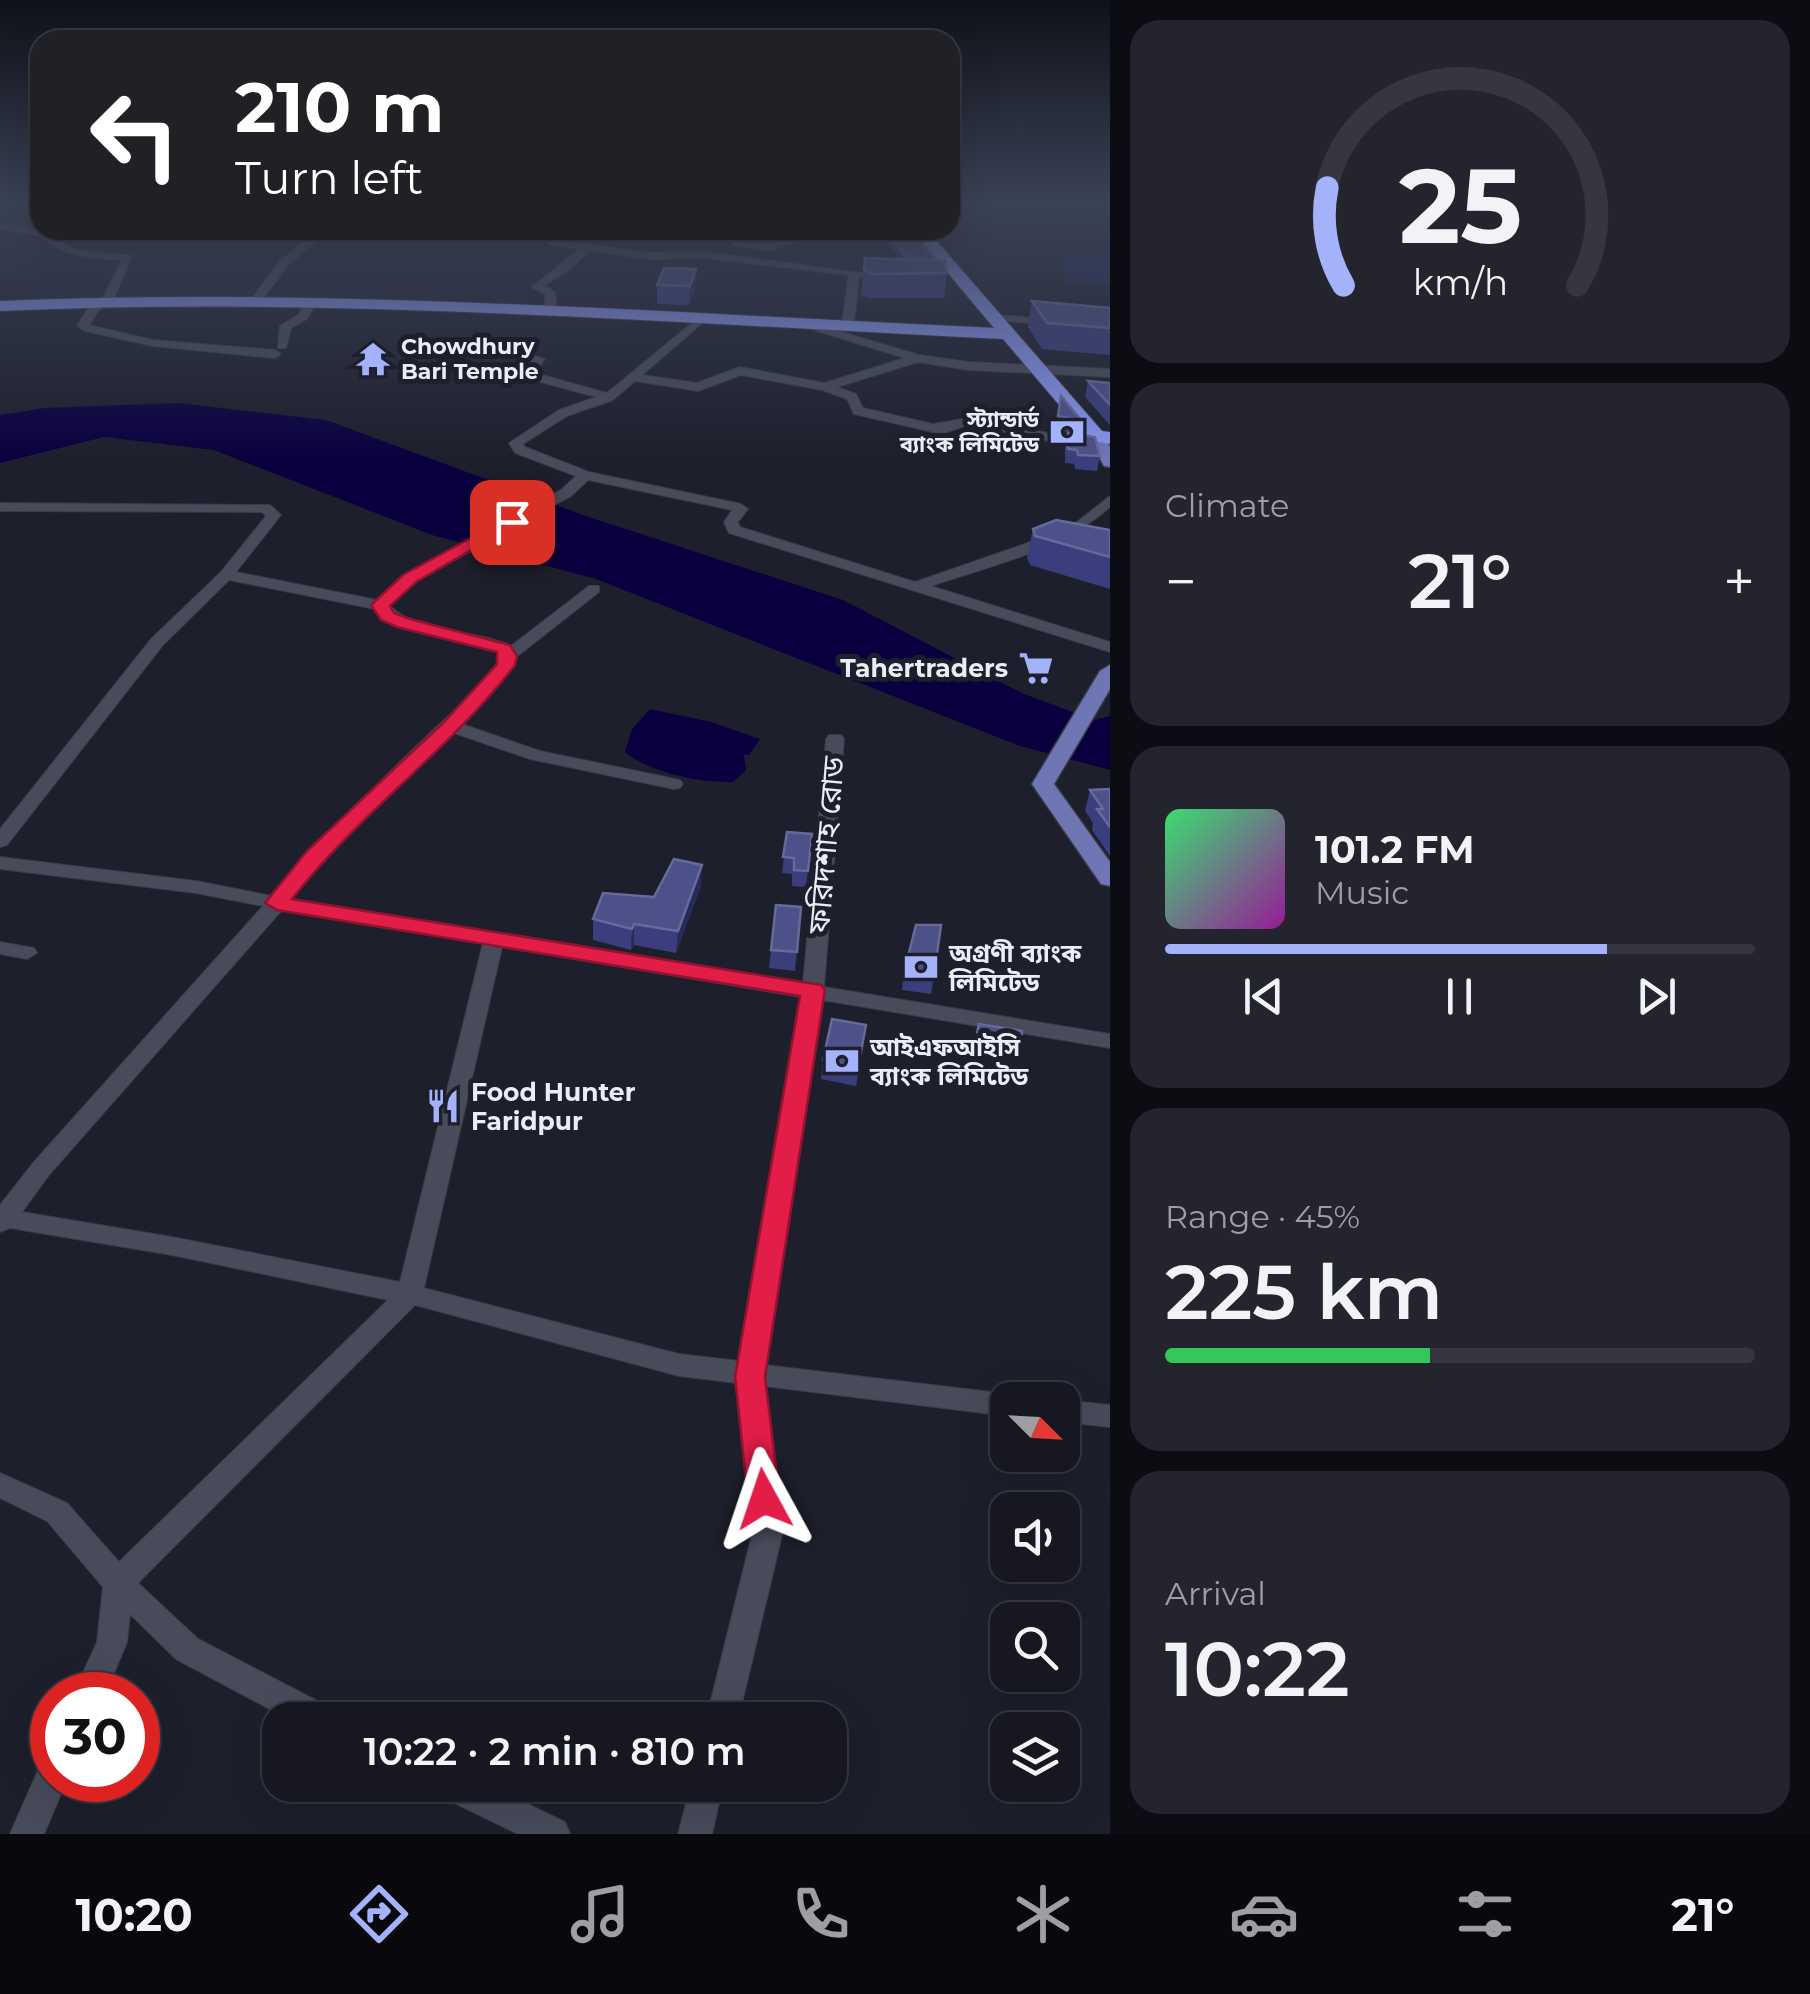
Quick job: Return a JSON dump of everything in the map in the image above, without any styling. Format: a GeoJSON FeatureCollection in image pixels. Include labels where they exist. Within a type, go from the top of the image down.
{"type":"FeatureCollection","features":[{"type":"Feature","properties":{"kind":"highway"},"geometry":{"type":"LineString","coordinates":[[965,290],[983,317],[975,330]]}},
{"type":"Feature","properties":{"kind":"highway"},"geometry":{"type":"LineString","coordinates":[[968,290],[1101,434]]}},
{"type":"Feature","properties":{"kind":"highway"},"geometry":{"type":"LineString","coordinates":[[0,304],[108,298],[348,300],[808,325],[975,330],[1004,327]]}},
{"type":"Feature","properties":{"kind":"highway"},"geometry":{"type":"LineString","coordinates":[[258,299],[348,300]]}},
{"type":"Feature","properties":{"kind":"highway"},"geometry":{"type":"LineString","coordinates":[[704,318],[882,326]]}},
{"type":"Feature","properties":{"kind":"highway"},"geometry":{"type":"LineString","coordinates":[[975,330],[1006,341],[1027,363],[1038,368]]}},
{"type":"Feature","properties":{"kind":"main road"},"geometry":{"type":"LineString","coordinates":[[1101,434],[1110,462]]}},
{"type":"Feature","properties":{"kind":"main road"},"geometry":{"type":"LineString","coordinates":[[1106,675],[1043,784],[1110,879]]}},
{"type":"Feature","properties":{"kind":"street"},"geometry":{"type":"LineString","coordinates":[[112,290],[83,326],[154,343],[279,350],[286,326],[303,317],[311,302]]}},
{"type":"Feature","properties":{"kind":"street"},"geometry":{"type":"LineString","coordinates":[[258,299],[265,290]]}},
{"type":"Feature","properties":{"kind":"street"},"geometry":{"type":"LineString","coordinates":[[544,290],[550,292],[551,310]]}},
{"type":"Feature","properties":{"kind":"street"},"geometry":{"type":"LineString","coordinates":[[848,322],[852,290]]}},
{"type":"Feature","properties":{"kind":"street"},"geometry":{"type":"LineString","coordinates":[[704,318],[610,397],[563,413],[516,443],[520,450],[585,476],[736,507],[741,509],[731,522],[734,530],[1110,646]]}},
{"type":"Feature","properties":{"kind":"street"},"geometry":{"type":"LineString","coordinates":[[808,325],[917,358],[970,366],[1110,373]]}},
{"type":"Feature","properties":{"kind":"street"},"geometry":{"type":"LineString","coordinates":[[1004,327],[1110,327]]}},
{"type":"Feature","properties":{"kind":"street"},"geometry":{"type":"LineString","coordinates":[[825,388],[917,358]]}},
{"type":"Feature","properties":{"kind":"street"},"geometry":{"type":"LineString","coordinates":[[539,359],[528,370],[530,375],[610,397]]}},
{"type":"Feature","properties":{"kind":"street"},"geometry":{"type":"LineString","coordinates":[[632,377],[698,387],[740,371],[825,388],[852,397],[858,411],[933,428],[944,429],[962,422],[1101,434]]}},
{"type":"Feature","properties":{"kind":"street"},"geometry":{"type":"LineString","coordinates":[[380,605],[410,578],[566,493],[585,476]]}},
{"type":"Feature","properties":{"kind":"street"},"geometry":{"type":"LineString","coordinates":[[914,586],[1054,539],[1082,525],[1110,500]]}},
{"type":"Feature","properties":{"kind":"street"},"geometry":{"type":"LineString","coordinates":[[0,507],[272,510],[274,515],[226,575],[157,642],[0,840]]}},
{"type":"Feature","properties":{"kind":"street"},"geometry":{"type":"LineString","coordinates":[[226,575],[380,605],[388,616],[504,648],[508,656],[506,665],[451,726],[314,855],[277,903],[41,1169],[2,1220],[172,1246],[410,1294],[679,1365],[750,1377],[990,1403]]}},
{"type":"Feature","properties":{"kind":"street"},"geometry":{"type":"LineString","coordinates":[[508,656],[594,589]]}},
{"type":"Feature","properties":{"kind":"street"},"geometry":{"type":"LineString","coordinates":[[451,726],[536,755],[674,784]]}},
{"type":"Feature","properties":{"kind":"street","name":"ফরিদশাহ রোড"},"geometry":{"type":"LineString","coordinates":[[726,1702],[767,1536],[750,1377],[813,990],[836,738]]}},
{"type":"Feature","properties":{"kind":"street"},"geometry":{"type":"LineString","coordinates":[[0,863],[180,885],[1110,1041]]}},
{"type":"Feature","properties":{"kind":"street"},"geometry":{"type":"LineString","coordinates":[[99,1672],[112,1642],[118,1583],[410,1294],[494,938]]}},
{"type":"Feature","properties":{"kind":"street"},"geometry":{"type":"LineString","coordinates":[[0,948],[27,953]]}},
{"type":"Feature","properties":{"kind":"street"},"geometry":{"type":"LineString","coordinates":[[1080,1413],[1110,1416]]}},
{"type":"Feature","properties":{"kind":"street"},"geometry":{"type":"LineString","coordinates":[[0,1485],[57,1512],[118,1583],[187,1649],[288,1702]]}},
{"type":"Feature","properties":{"kind":"street"},"geometry":{"type":"LineString","coordinates":[[27,1834],[41,1802]]}},
{"type":"Feature","properties":{"kind":"street"},"geometry":{"type":"LineString","coordinates":[[488,1802],[553,1834]]}},
{"type":"Feature","properties":{"kind":"street"},"geometry":{"type":"LineString","coordinates":[[695,1834],[703,1802]]}},
{"type":"Feature","properties":{"kind":"shaded area"},"geometry":{"type":"Polygon","coordinates":[[[179,403],[326,420],[586,516],[843,600],[1024,694],[1094,720],[1110,716],[1110,770],[1020,746],[596,579],[432,535],[214,450],[104,437],[0,463],[0,415],[44,408],[179,403]]]}},
{"type":"Feature","properties":{"kind":"shaded area"},"geometry":{"type":"Polygon","coordinates":[[[650,709],[711,722],[760,739],[749,755],[744,755],[746,770],[733,782],[676,775],[648,766],[625,752],[632,729],[650,709]]]}},
{"type":"Feature","properties":{"kind":"building"},"geometry":{"type":"Polygon","coordinates":[[[1032,301],[1110,308],[1110,328],[1047,323],[1032,301]]]}},
{"type":"Feature","properties":{"kind":"building"},"geometry":{"type":"Polygon","coordinates":[[[1088,381],[1110,383],[1110,405],[1088,381]]]}},
{"type":"Feature","properties":{"kind":"building"},"geometry":{"type":"Polygon","coordinates":[[[1061,396],[1081,420],[1058,416],[1061,396]]]}},
{"type":"Feature","properties":{"kind":"building"},"geometry":{"type":"Polygon","coordinates":[[[1068,433],[1095,437],[1100,456],[1078,455],[1077,450],[1068,449],[1068,433]]]}},
{"type":"Feature","properties":{"kind":"building"},"geometry":{"type":"Polygon","coordinates":[[[1056,520],[1110,530],[1110,557],[1035,536],[1033,529],[1056,520]]]}},
{"type":"Feature","properties":{"kind":"building"},"geometry":{"type":"Polygon","coordinates":[[[1110,789],[1110,827],[1090,790],[1110,789]]]}},
{"type":"Feature","properties":{"kind":"building"},"geometry":{"type":"Polygon","coordinates":[[[787,832],[812,834],[808,871],[794,870],[794,858],[783,857],[787,832]]]}},
{"type":"Feature","properties":{"kind":"building"},"geometry":{"type":"Polygon","coordinates":[[[674,859],[702,865],[678,931],[634,924],[632,929],[593,919],[603,893],[654,897],[674,859]]]}},
{"type":"Feature","properties":{"kind":"building"},"geometry":{"type":"Polygon","coordinates":[[[776,905],[801,907],[797,952],[771,950],[776,905]]]}},
{"type":"Feature","properties":{"kind":"building"},"geometry":{"type":"Polygon","coordinates":[[[916,925],[941,925],[934,976],[904,972],[916,925]]]}},
{"type":"Feature","properties":{"kind":"building"},"geometry":{"type":"Polygon","coordinates":[[[832,1019],[866,1025],[858,1068],[823,1060],[832,1019]]]}},
{"type":"Feature","properties":{"kind":"building"},"geometry":{"type":"Polygon","coordinates":[[[979,1024],[1022,1031],[1021,1048],[976,1038],[979,1024]]]}},
{"type":"Feature","properties":{"kind":"place","name":"Chowdhury Bari Temple"},"geometry":{"type":"Point","coordinates":[373,359]}},
{"type":"Feature","properties":{"kind":"place","name":"স্ট্যান্ডার্ড ব্যাংক লিমিটেড"},"geometry":{"type":"Point","coordinates":[1067,432]}},
{"type":"Feature","properties":{"kind":"place","name":"Tahertraders"},"geometry":{"type":"Point","coordinates":[1036,668]}},
{"type":"Feature","properties":{"kind":"place","name":"অগ্রণী ব্যাংক লিমিটেড"},"geometry":{"type":"Point","coordinates":[921,967]}},
{"type":"Feature","properties":{"kind":"place","name":"আইএফআইসি ব্যাংক লিমিটেড"},"geometry":{"type":"Point","coordinates":[842,1061]}},
{"type":"Feature","properties":{"kind":"place","name":"Food Hunter Faridpur"},"geometry":{"type":"Point","coordinates":[443,1106]}},
{"type":"Feature","properties":{"kind":"route"},"geometry":{"type":"LineString","coordinates":[[512,522],[410,578],[380,605],[388,616],[404,623],[504,648],[508,656],[506,665],[451,726],[314,855],[277,903],[813,990],[750,1377],[764,1499]]}}]}
